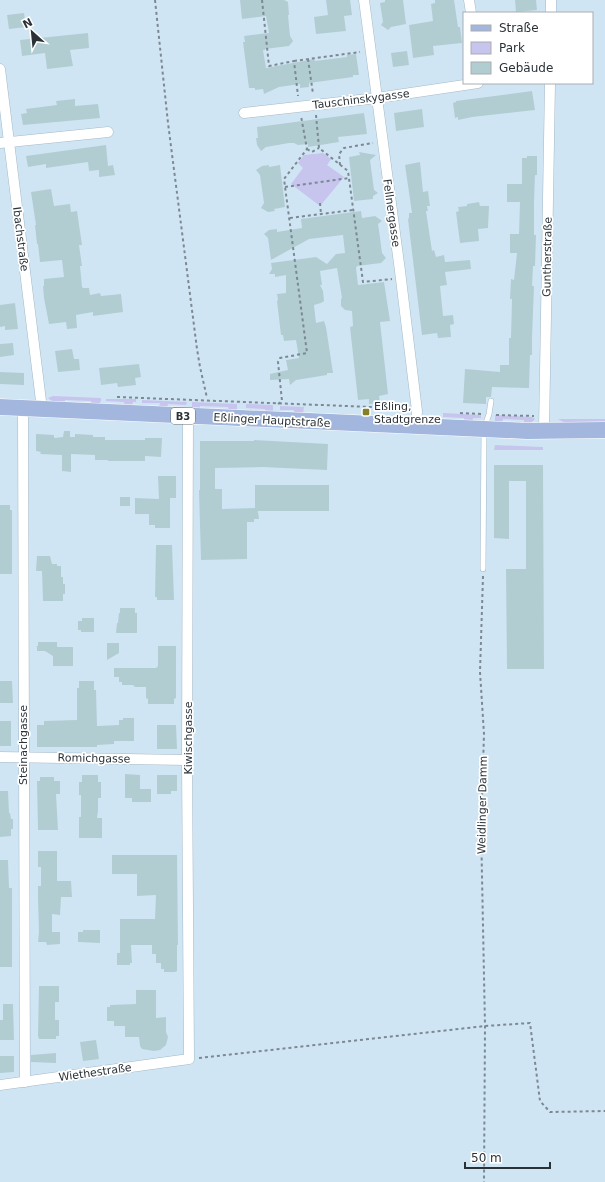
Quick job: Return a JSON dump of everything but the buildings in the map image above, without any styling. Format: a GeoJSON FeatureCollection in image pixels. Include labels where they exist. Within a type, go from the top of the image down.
{"type":"FeatureCollection","features":[{"type":"Feature","properties":{"kind":"main road","name":"Eßlinger Hauptstraße"},"geometry":{"type":"LineString","coordinates":[[0,407],[484,429],[544,430]]}},
{"type":"Feature","properties":{"kind":"main road","name":"B3"},"geometry":{"type":"LineString","coordinates":[[544,430],[605,430]]}},
{"type":"Feature","properties":{"kind":"street","name":"Fellnergasse"},"geometry":{"type":"LineString","coordinates":[[364,0],[401,278],[417,411],[416,426]]}},
{"type":"Feature","properties":{"kind":"street"},"geometry":{"type":"LineString","coordinates":[[470,0],[471,12]]}},
{"type":"Feature","properties":{"kind":"street"},"geometry":{"type":"LineString","coordinates":[[551,0],[551,12]]}},
{"type":"Feature","properties":{"kind":"street","name":"Ibachstraße"},"geometry":{"type":"LineString","coordinates":[[0,69],[5,143],[42,409]]}},
{"type":"Feature","properties":{"kind":"street","name":"Tauschinskygasse"},"geometry":{"type":"LineString","coordinates":[[244,113],[377,98],[471,84]]}},
{"type":"Feature","properties":{"kind":"street","name":"Guntherstraße"},"geometry":{"type":"LineString","coordinates":[[544,430],[550,84]]}},
{"type":"Feature","properties":{"kind":"street"},"geometry":{"type":"LineString","coordinates":[[5,143],[108,132]]}},
{"type":"Feature","properties":{"kind":"street","name":"Steinachgasse"},"geometry":{"type":"LineString","coordinates":[[23,408],[25,1082]]}},
{"type":"Feature","properties":{"kind":"street","name":"Kiwischgasse"},"geometry":{"type":"LineString","coordinates":[[188,416],[187,760],[189,1059]]}},
{"type":"Feature","properties":{"kind":"street","name":"Romichgasse"},"geometry":{"type":"LineString","coordinates":[[0,757],[23,756],[187,760]]}},
{"type":"Feature","properties":{"kind":"street","name":"Wiethestraße"},"geometry":{"type":"LineString","coordinates":[[0,1085],[189,1059]]}},
{"type":"Feature","properties":{"kind":"lane"},"geometry":{"type":"LineString","coordinates":[[483,569],[484,429],[489,414],[491,401]]}},
{"type":"Feature","properties":{"kind":"path"},"geometry":{"type":"LineString","coordinates":[[154,0],[197,349],[207,398]]}},
{"type":"Feature","properties":{"kind":"path"},"geometry":{"type":"LineString","coordinates":[[262,0],[269,66],[370,50]]}},
{"type":"Feature","properties":{"kind":"path"},"geometry":{"type":"LineString","coordinates":[[308,59],[319,148],[348,171],[363,282],[401,278]]}},
{"type":"Feature","properties":{"kind":"path"},"geometry":{"type":"LineString","coordinates":[[277,420],[278,404],[282,401],[278,362],[280,358],[307,353],[284,179],[306,149],[294,61]]}},
{"type":"Feature","properties":{"kind":"path"},"geometry":{"type":"LineString","coordinates":[[340,165],[339,154],[344,148],[382,142]]}},
{"type":"Feature","properties":{"kind":"path"},"geometry":{"type":"LineString","coordinates":[[306,149],[312,152],[319,148]]}},
{"type":"Feature","properties":{"kind":"path"},"geometry":{"type":"LineString","coordinates":[[286,186],[349,178]]}},
{"type":"Feature","properties":{"kind":"path"},"geometry":{"type":"LineString","coordinates":[[320,203],[322,214]]}},
{"type":"Feature","properties":{"kind":"path"},"geometry":{"type":"LineString","coordinates":[[290,218],[353,210]]}},
{"type":"Feature","properties":{"kind":"path"},"geometry":{"type":"LineString","coordinates":[[117,398],[372,407],[410,411]]}},
{"type":"Feature","properties":{"kind":"path","name":"Weidlinger Damm"},"geometry":{"type":"LineString","coordinates":[[483,569],[480,672],[484,734],[482,797],[483,814],[481,826],[485,1026],[484,1182]]}},
{"type":"Feature","properties":{"kind":"path"},"geometry":{"type":"LineString","coordinates":[[189,1059],[485,1026],[530,1023],[540,1101],[550,1112],[605,1111]]}},
{"type":"Feature","properties":{"kind":"green space"},"geometry":{"type":"Polygon","coordinates":[[[323,153],[331,159],[327,165],[344,177],[320,206],[291,184],[303,168],[298,163],[304,155],[323,153]]]}},
{"type":"Feature","properties":{"kind":"green space"},"geometry":{"type":"Polygon","coordinates":[[[53,396],[101,398],[101,401],[100,405],[91,405],[91,401],[65,400],[65,404],[53,402],[48,398],[53,396]]]}},
{"type":"Feature","properties":{"kind":"green space"},"geometry":{"type":"Polygon","coordinates":[[[106,399],[136,399],[136,402],[133,402],[132,406],[125,406],[124,402],[106,401],[106,399]]]}},
{"type":"Feature","properties":{"kind":"green space"},"geometry":{"type":"Polygon","coordinates":[[[142,400],[187,402],[186,405],[168,404],[167,408],[159,407],[160,403],[142,403],[142,400]]]}},
{"type":"Feature","properties":{"kind":"green space"},"geometry":{"type":"Polygon","coordinates":[[[192,402],[237,404],[237,411],[229,411],[228,407],[200,406],[200,410],[192,409],[192,402]]]}},
{"type":"Feature","properties":{"kind":"green space"},"geometry":{"type":"Polygon","coordinates":[[[246,404],[273,405],[273,413],[265,413],[265,409],[246,408],[246,404]]]}},
{"type":"Feature","properties":{"kind":"green space"},"geometry":{"type":"Polygon","coordinates":[[[280,406],[304,407],[303,414],[294,414],[294,410],[280,410],[280,406]]]}},
{"type":"Feature","properties":{"kind":"green space"},"geometry":{"type":"Polygon","coordinates":[[[443,413],[481,415],[481,418],[473,418],[472,422],[464,421],[464,418],[443,417],[443,413]]]}},
{"type":"Feature","properties":{"kind":"green space"},"geometry":{"type":"Polygon","coordinates":[[[495,415],[532,417],[535,419],[531,423],[524,424],[524,420],[503,419],[502,423],[495,422],[495,415]]]}},
{"type":"Feature","properties":{"kind":"green space"},"geometry":{"type":"Polygon","coordinates":[[[558,419],[605,419],[605,424],[567,424],[558,419]]]}},
{"type":"Feature","properties":{"kind":"green space"},"geometry":{"type":"Polygon","coordinates":[[[495,445],[543,447],[543,450],[494,450],[495,445]]]}},
{"type":"Feature","properties":{"kind":"place","name":"Eßling, Stadtgrenze"},"geometry":{"type":"Point","coordinates":[366,412]}}]}
